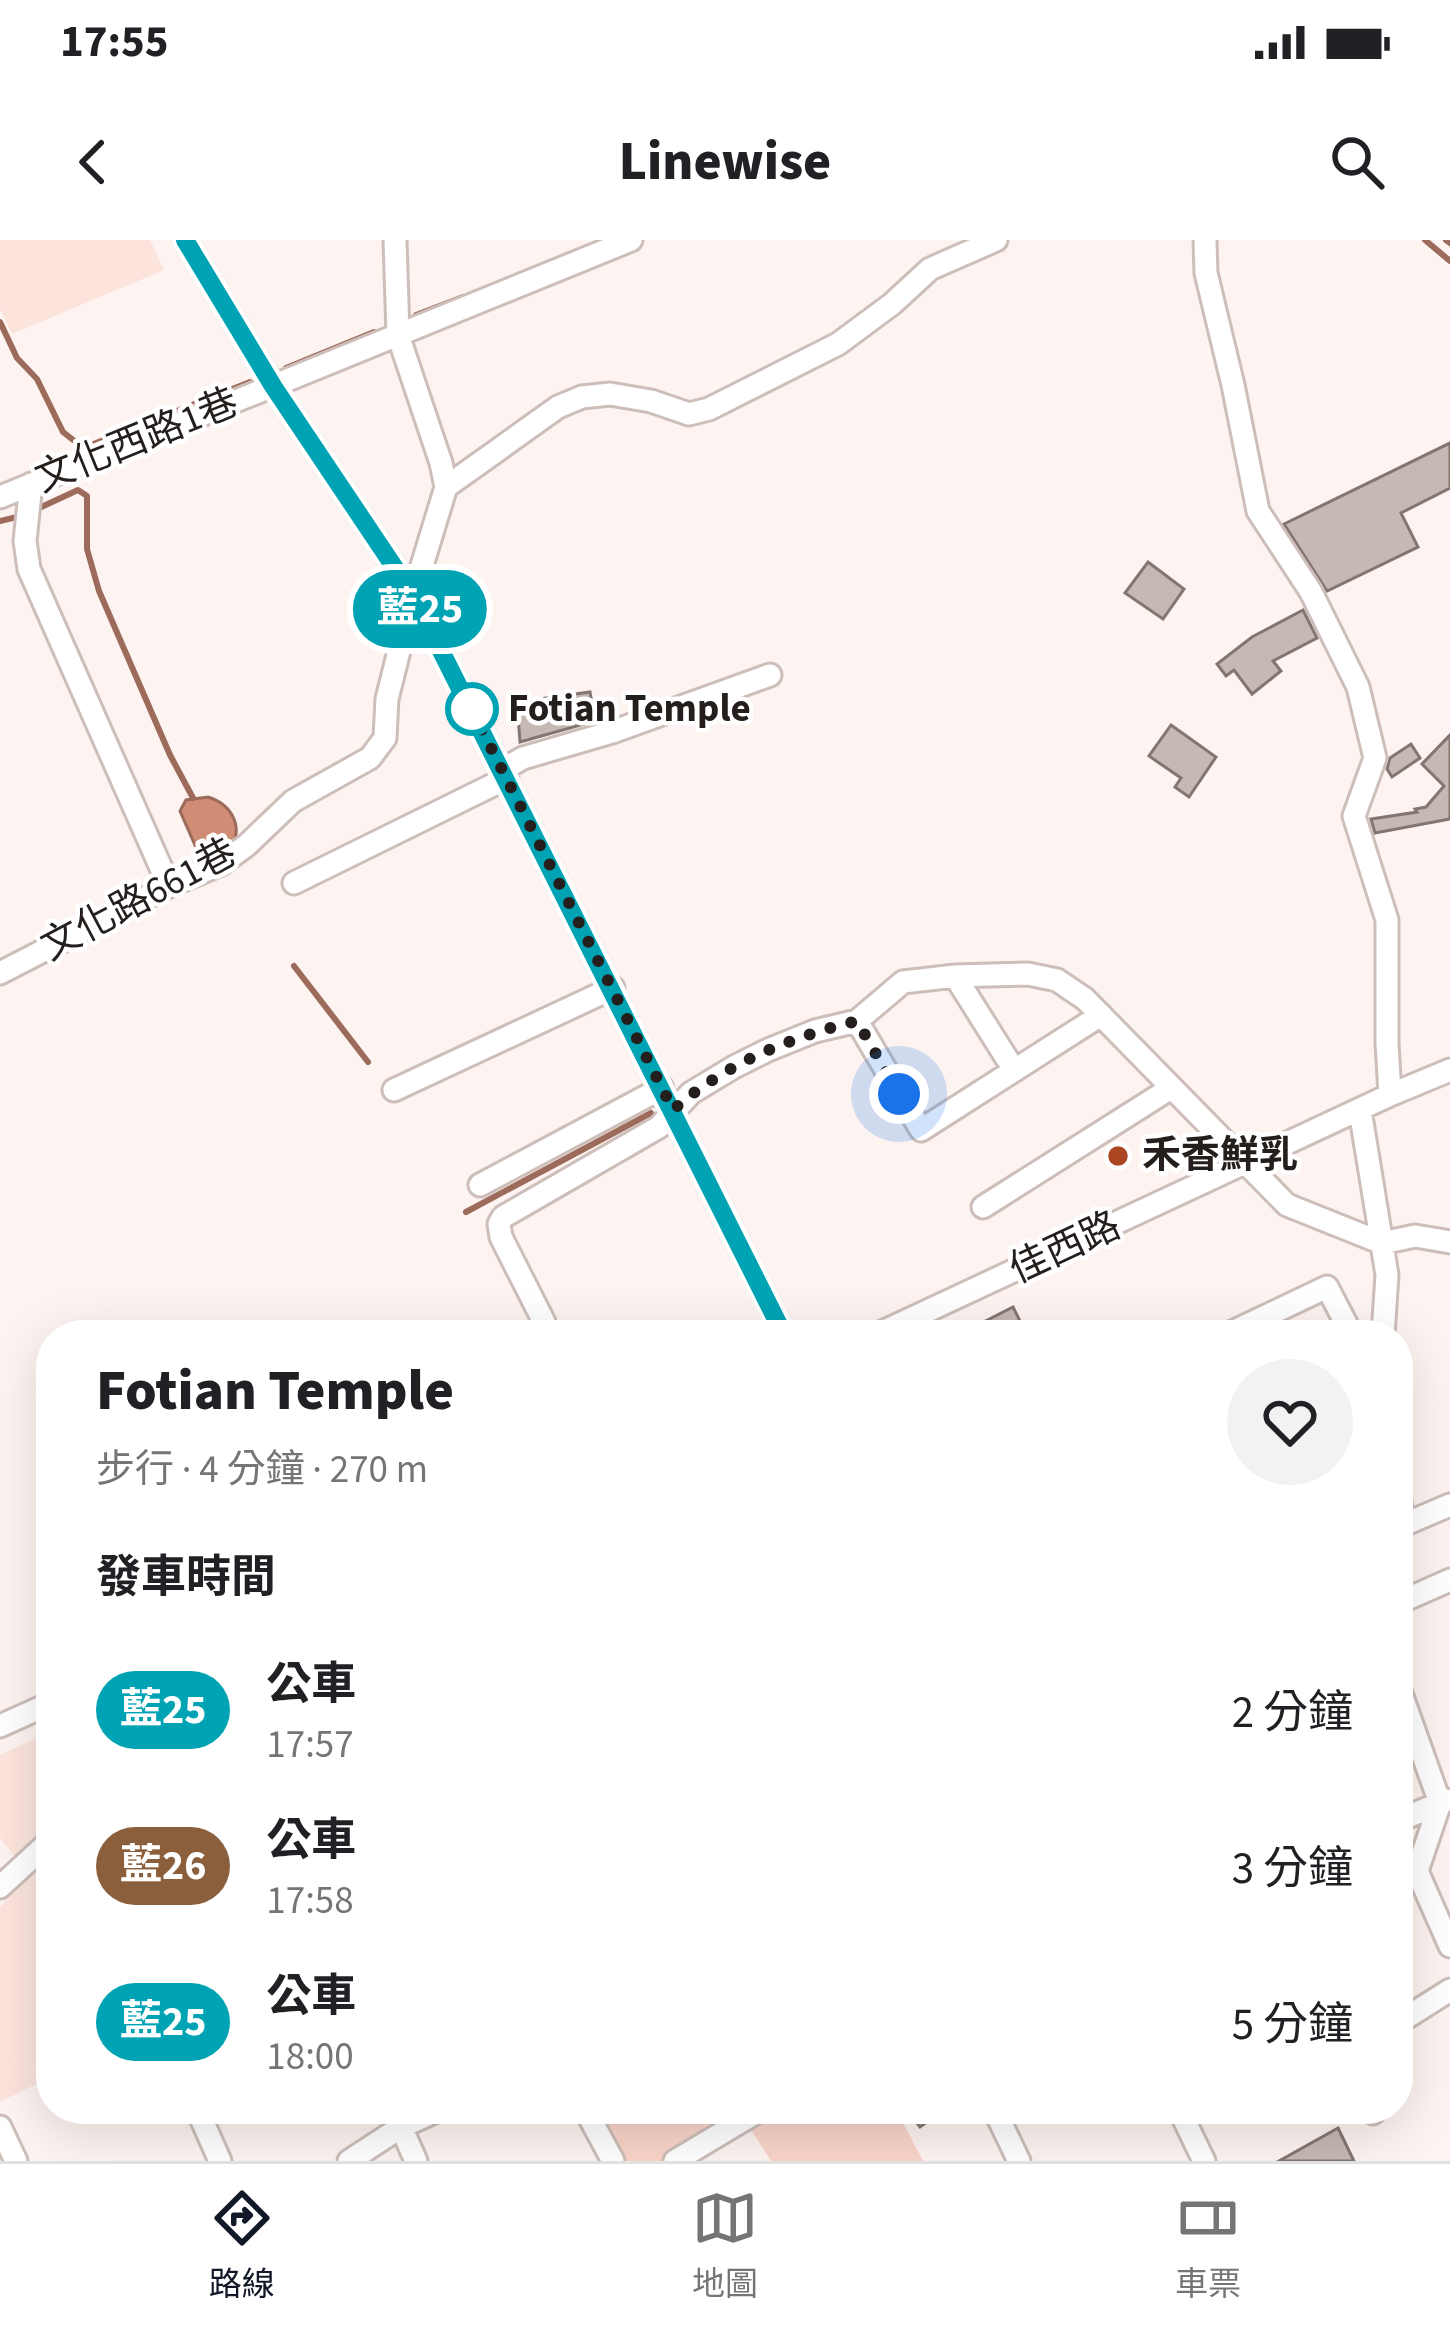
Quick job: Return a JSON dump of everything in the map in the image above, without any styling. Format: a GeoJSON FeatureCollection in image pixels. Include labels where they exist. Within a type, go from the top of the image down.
{"type":"FeatureCollection","features":[{"type":"Feature","properties":{"kind":"street"},"geometry":{"type":"LineString","coordinates":[[185,240],[273,386],[413,595],[777,1320]]}},
{"type":"Feature","properties":{"kind":"street"},"geometry":{"type":"LineString","coordinates":[[395,240],[398,335],[446,487],[558,407],[581,397],[610,394],[689,414],[709,409],[838,344],[930,269],[996,240]]}},
{"type":"Feature","properties":{"kind":"street","name":"文化西路1巷"},"geometry":{"type":"LineString","coordinates":[[0,497],[29,504],[273,386],[631,240]]}},
{"type":"Feature","properties":{"kind":"street"},"geometry":{"type":"LineString","coordinates":[[1205,240],[1206,273],[1258,511],[1311,592],[1358,687],[1375,758],[1354,816],[1387,920],[1390,1095]]}},
{"type":"Feature","properties":{"kind":"street","name":"文化路661巷"},"geometry":{"type":"LineString","coordinates":[[0,973],[221,864],[293,801],[370,758],[385,738],[387,699],[446,487]]}},
{"type":"Feature","properties":{"kind":"street"},"geometry":{"type":"LineString","coordinates":[[29,504],[29,568],[169,886]]}},
{"type":"Feature","properties":{"kind":"street"},"geometry":{"type":"LineString","coordinates":[[294,883],[505,774],[523,758],[770,675]]}},
{"type":"Feature","properties":{"kind":"street"},"geometry":{"type":"LineString","coordinates":[[543,1320],[501,1238],[503,1217],[659,1127],[691,1093],[768,1050],[857,1021],[903,982],[955,976],[1028,974],[1057,980],[1085,999],[1287,1205],[1382,1243],[1415,1237],[1450,1242]]}},
{"type":"Feature","properties":{"kind":"street"},"geometry":{"type":"LineString","coordinates":[[955,976],[1014,1070]]}},
{"type":"Feature","properties":{"kind":"street"},"geometry":{"type":"LineString","coordinates":[[394,1090],[613,988]]}},
{"type":"Feature","properties":{"kind":"street"},"geometry":{"type":"LineString","coordinates":[[857,1021],[921,1130],[1101,1015]]}},
{"type":"Feature","properties":{"kind":"street","name":"佳西路"},"geometry":{"type":"LineString","coordinates":[[908,1320],[1390,1095],[1448,1075]]}},
{"type":"Feature","properties":{"kind":"street"},"geometry":{"type":"LineString","coordinates":[[480,1185],[662,1088]]}},
{"type":"Feature","properties":{"kind":"street"},"geometry":{"type":"LineString","coordinates":[[983,1207],[1172,1088]]}},
{"type":"Feature","properties":{"kind":"street"},"geometry":{"type":"LineString","coordinates":[[1360,1110],[1387,1275],[1384,1320]]}},
{"type":"Feature","properties":{"kind":"street"},"geometry":{"type":"LineString","coordinates":[[1259,1320],[1328,1288],[1344,1320]]}},
{"type":"Feature","properties":{"kind":"street"},"geometry":{"type":"LineString","coordinates":[[1413,1522],[1450,1505]]}},
{"type":"Feature","properties":{"kind":"street"},"geometry":{"type":"LineString","coordinates":[[1413,1596],[1450,1580]]}},
{"type":"Feature","properties":{"kind":"street"},"geometry":{"type":"LineString","coordinates":[[0,1726],[36,1710]]}},
{"type":"Feature","properties":{"kind":"street"},"geometry":{"type":"LineString","coordinates":[[1413,1721],[1445,1801],[1413,1872]]}},
{"type":"Feature","properties":{"kind":"street"},"geometry":{"type":"LineString","coordinates":[[1413,1815],[1445,1801]]}},
{"type":"Feature","properties":{"kind":"street"},"geometry":{"type":"LineString","coordinates":[[0,1887],[36,1854]]}},
{"type":"Feature","properties":{"kind":"street"},"geometry":{"type":"LineString","coordinates":[[1413,1891],[1450,1946]]}},
{"type":"Feature","properties":{"kind":"street"},"geometry":{"type":"LineString","coordinates":[[1413,2013],[1450,1990]]}},
{"type":"Feature","properties":{"kind":"street"},"geometry":{"type":"LineString","coordinates":[[204,2124],[220,2161]]}},
{"type":"Feature","properties":{"kind":"street"},"geometry":{"type":"LineString","coordinates":[[349,2161],[390,2124]]}},
{"type":"Feature","properties":{"kind":"street"},"geometry":{"type":"LineString","coordinates":[[400,2124],[416,2161]]}},
{"type":"Feature","properties":{"kind":"street"},"geometry":{"type":"LineString","coordinates":[[593,2124],[613,2161]]}},
{"type":"Feature","properties":{"kind":"street"},"geometry":{"type":"LineString","coordinates":[[675,2161],[705,2153],[743,2124]]}},
{"type":"Feature","properties":{"kind":"street"},"geometry":{"type":"LineString","coordinates":[[1001,2124],[1018,2161]]}},
{"type":"Feature","properties":{"kind":"street"},"geometry":{"type":"LineString","coordinates":[[1186,2124],[1204,2161]]}},
{"type":"Feature","properties":{"kind":"street"},"geometry":{"type":"LineString","coordinates":[[0,2127],[16,2161]]}},
{"type":"Feature","properties":{"kind":"shaded area"},"geometry":{"type":"Polygon","coordinates":[[[0,240],[150,240],[164,270],[12,334],[0,309],[0,240]]]}},
{"type":"Feature","properties":{"kind":"shaded area"},"geometry":{"type":"Polygon","coordinates":[[[208,797],[229,810],[236,832],[231,848],[202,861],[180,811],[186,800],[208,797]]]}},
{"type":"Feature","properties":{"kind":"shaded area"},"geometry":{"type":"Polygon","coordinates":[[[36,1738],[36,1837],[16,1858],[0,1838],[0,1755],[36,1738]]]}},
{"type":"Feature","properties":{"kind":"shaded area"},"geometry":{"type":"Polygon","coordinates":[[[36,1872],[36,2084],[0,2102],[0,1907],[36,1872]]]}},
{"type":"Feature","properties":{"kind":"shaded area"},"geometry":{"type":"Polygon","coordinates":[[[599,2124],[723,2124],[665,2161],[627,2161],[599,2124]]]}},
{"type":"Feature","properties":{"kind":"shaded area"},"geometry":{"type":"Polygon","coordinates":[[[759,2124],[904,2124],[923,2161],[771,2161],[750,2128],[759,2124]]]}},
{"type":"Feature","properties":{"kind":"building"},"geometry":{"type":"Polygon","coordinates":[[[1450,443],[1450,488],[1401,513],[1418,547],[1327,591],[1284,524],[1450,443]]]}},
{"type":"Feature","properties":{"kind":"building"},"geometry":{"type":"Polygon","coordinates":[[[1148,562],[1184,589],[1163,619],[1125,593],[1148,562]]]}},
{"type":"Feature","properties":{"kind":"building"},"geometry":{"type":"Polygon","coordinates":[[[1303,610],[1317,638],[1273,661],[1281,671],[1252,694],[1234,670],[1226,676],[1217,664],[1252,637],[1303,610]]]}},
{"type":"Feature","properties":{"kind":"building"},"geometry":{"type":"Polygon","coordinates":[[[590,692],[595,721],[520,742],[517,702],[590,692]]]}},
{"type":"Feature","properties":{"kind":"building"},"geometry":{"type":"Polygon","coordinates":[[[1171,725],[1216,757],[1189,797],[1175,787],[1181,778],[1149,756],[1171,725]]]}},
{"type":"Feature","properties":{"kind":"building"},"geometry":{"type":"Polygon","coordinates":[[[1450,735],[1450,819],[1375,833],[1371,819],[1417,812],[1444,786],[1422,764],[1450,735]]]}},
{"type":"Feature","properties":{"kind":"building"},"geometry":{"type":"Polygon","coordinates":[[[1411,744],[1420,758],[1392,777],[1387,769],[1390,758],[1411,744]]]}},
{"type":"Feature","properties":{"kind":"building"},"geometry":{"type":"Polygon","coordinates":[[[1013,1307],[1020,1320],[987,1320],[1013,1307]]]}},
{"type":"Feature","properties":{"kind":"building"},"geometry":{"type":"Polygon","coordinates":[[[1338,2128],[1354,2161],[1279,2161],[1338,2128]]]}},
{"type":"Feature","properties":{"kind":"waterway"},"geometry":{"type":"LineString","coordinates":[[1425,240],[1450,261]]}},
{"type":"Feature","properties":{"kind":"waterway"},"geometry":{"type":"LineString","coordinates":[[1446,240],[1450,243]]}},
{"type":"Feature","properties":{"kind":"waterway"},"geometry":{"type":"LineString","coordinates":[[416,315],[463,297]]}},
{"type":"Feature","properties":{"kind":"waterway"},"geometry":{"type":"LineString","coordinates":[[0,322],[17,358],[37,379],[63,432],[77,443],[91,445],[250,382]]}},
{"type":"Feature","properties":{"kind":"waterway"},"geometry":{"type":"LineString","coordinates":[[286,368],[374,332]]}},
{"type":"Feature","properties":{"kind":"waterway"},"geometry":{"type":"LineString","coordinates":[[37,509],[78,490],[87,496],[87,549],[99,591],[193,798]]}},
{"type":"Feature","properties":{"kind":"waterway"},"geometry":{"type":"LineString","coordinates":[[0,521],[25,515]]}},
{"type":"Feature","properties":{"kind":"waterway"},"geometry":{"type":"LineString","coordinates":[[294,966],[368,1062]]}},
{"type":"Feature","properties":{"kind":"waterway"},"geometry":{"type":"LineString","coordinates":[[466,1212],[651,1113]]}},
{"type":"Feature","properties":{"kind":"bus line","name":"藍25"},"geometry":{"type":"LineString","coordinates":[[185,240],[273,386],[413,595],[777,1320]]}},
{"type":"Feature","properties":{"kind":"place","name":"Fotian Temple"},"geometry":{"type":"Point","coordinates":[472,709]}},
{"type":"Feature","properties":{"kind":"place","name":"禾香鮮乳"},"geometry":{"type":"Point","coordinates":[1118,1156]}},
{"type":"Feature","properties":{"kind":"route"},"geometry":{"type":"LineString","coordinates":[[472,709],[467,700],[673,1110],[691,1093],[768,1050],[857,1021],[899,1094]]}}]}
